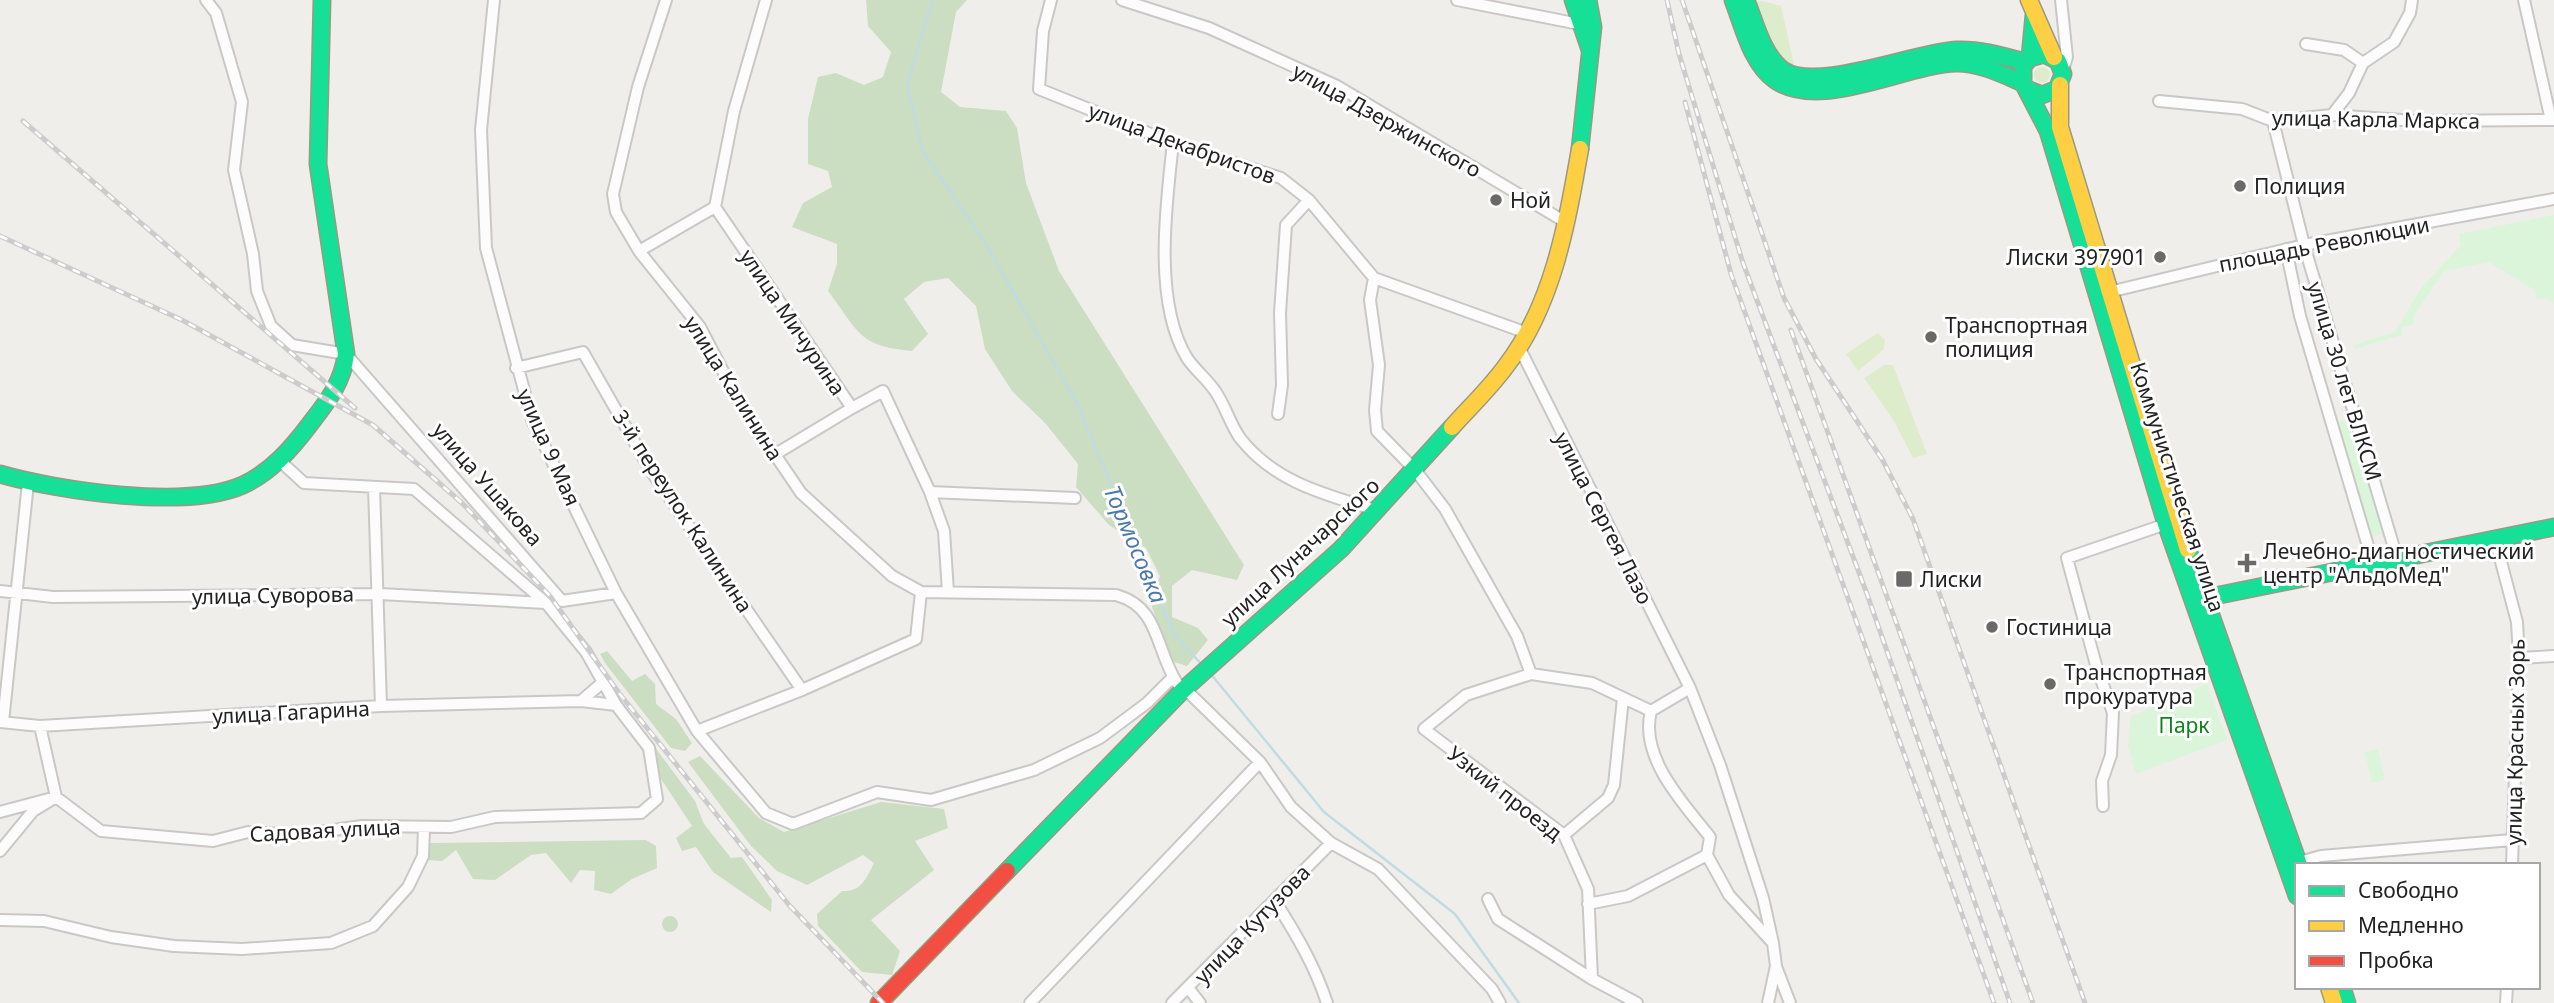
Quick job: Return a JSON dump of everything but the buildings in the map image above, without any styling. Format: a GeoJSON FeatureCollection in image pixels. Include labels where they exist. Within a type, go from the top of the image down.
{"type":"FeatureCollection","features":[{"type":"Feature","properties":{"kind":"main road"},"geometry":{"type":"LineString","coordinates":[[0,474],[28,482],[113,493],[201,494],[230,490],[279,460],[298,441],[346,373],[346,354],[318,164],[322,0]]}},
{"type":"Feature","properties":{"kind":"main road"},"geometry":{"type":"LineString","coordinates":[[1573,0],[1586,25]]}},
{"type":"Feature","properties":{"kind":"main road"},"geometry":{"type":"LineString","coordinates":[[1586,25],[1588,0]]}},
{"type":"Feature","properties":{"kind":"main road"},"geometry":{"type":"LineString","coordinates":[[1733,0],[1768,72],[1783,85],[1802,91],[1829,89],[1924,67],[1957,63],[1984,67],[2036,94],[2047,95],[2059,71],[2039,54],[2028,60],[2022,70],[2025,86]]}},
{"type":"Feature","properties":{"kind":"main road"},"geometry":{"type":"LineString","coordinates":[[1746,0],[1778,65],[1796,76],[1827,77],[1922,54],[1956,50],[2028,60]]}},
{"type":"Feature","properties":{"kind":"main road","name":"Коммунистическая улица"},"geometry":{"type":"LineString","coordinates":[[2031,4],[2059,71],[2060,127],[2101,293]]}},
{"type":"Feature","properties":{"kind":"main road","name":"Коммунистическая улица"},"geometry":{"type":"LineString","coordinates":[[2028,60],[2031,4]]}},
{"type":"Feature","properties":{"kind":"main road","name":"улица Луначарского"},"geometry":{"type":"LineString","coordinates":[[883,999],[1180,685],[1224,651],[1341,549],[1379,511],[1416,471],[1523,340],[1546,290],[1567,223],[1586,118],[1591,52],[1586,25]]}},
{"type":"Feature","properties":{"kind":"main road","name":"Коммунистическая улица"},"geometry":{"type":"LineString","coordinates":[[2025,86],[2048,131],[2172,522],[2295,864]]}},
{"type":"Feature","properties":{"kind":"main road"},"geometry":{"type":"LineString","coordinates":[[2199,599],[2554,527]]}},
{"type":"Feature","properties":{"kind":"street"},"geometry":{"type":"LineString","coordinates":[[206,0],[216,13],[242,102],[234,170],[261,303],[271,326],[292,345],[346,354]]}},
{"type":"Feature","properties":{"kind":"street","name":"улица 9 Мая"},"geometry":{"type":"LineString","coordinates":[[494,0],[481,130],[486,248],[532,420],[616,593],[697,731],[766,813],[793,824],[877,792],[930,800],[1034,770],[1100,738],[1147,703],[1180,685]]}},
{"type":"Feature","properties":{"kind":"street","name":"улица Калинина"},"geometry":{"type":"LineString","coordinates":[[666,0],[638,87],[613,194],[616,212],[639,251],[700,327],[738,400],[801,493],[892,576],[921,592],[1103,594],[1132,599],[1143,608],[1150,619],[1180,685]]}},
{"type":"Feature","properties":{"kind":"street"},"geometry":{"type":"LineString","coordinates":[[639,251],[715,207],[734,111],[766,0]]}},
{"type":"Feature","properties":{"kind":"street","name":"улица Декабристов"},"geometry":{"type":"LineString","coordinates":[[1051,0],[1043,31],[1039,89],[1173,143],[1280,178],[1309,200],[1374,278]]}},
{"type":"Feature","properties":{"kind":"street","name":"улица Дзержинского"},"geometry":{"type":"LineString","coordinates":[[1122,0],[1209,28],[1337,86],[1567,223]]}},
{"type":"Feature","properties":{"kind":"street"},"geometry":{"type":"LineString","coordinates":[[1457,0],[1586,25]]}},
{"type":"Feature","properties":{"kind":"street"},"geometry":{"type":"LineString","coordinates":[[2059,71],[2067,57],[2061,0]]}},
{"type":"Feature","properties":{"kind":"street"},"geometry":{"type":"LineString","coordinates":[[2524,0],[2552,120]]}},
{"type":"Feature","properties":{"kind":"street"},"geometry":{"type":"LineString","coordinates":[[2332,115],[2349,93],[2363,63],[2394,42],[2413,4]]}},
{"type":"Feature","properties":{"kind":"street"},"geometry":{"type":"LineString","coordinates":[[2306,44],[2344,50],[2363,63]]}},
{"type":"Feature","properties":{"kind":"street","name":"улица Карла Маркса"},"geometry":{"type":"LineString","coordinates":[[2159,101],[2242,108],[2273,121],[2332,115],[2415,121],[2552,120]]}},
{"type":"Feature","properties":{"kind":"street","name":"улица 30 лет ВЛКСМ"},"geometry":{"type":"LineString","coordinates":[[2273,121],[2304,245],[2397,558]]}},
{"type":"Feature","properties":{"kind":"street"},"geometry":{"type":"LineString","coordinates":[[1173,143],[1165,208],[1165,285],[1187,357],[1215,390],[1240,437],[1272,471],[1314,492],[1379,511]]}},
{"type":"Feature","properties":{"kind":"street","name":"площадь Революции"},"geometry":{"type":"LineString","coordinates":[[2101,293],[2304,245],[2554,199]]}},
{"type":"Feature","properties":{"kind":"street"},"geometry":{"type":"LineString","coordinates":[[1278,414],[1282,385],[1280,313],[1286,225],[1309,200]]}},
{"type":"Feature","properties":{"kind":"street","name":"улица Мичурина"},"geometry":{"type":"LineString","coordinates":[[715,207],[852,408],[883,391],[930,492]]}},
{"type":"Feature","properties":{"kind":"street","name":"улица 30 лет ВЛКСМ"},"geometry":{"type":"LineString","coordinates":[[2286,249],[2300,316],[2373,563]]}},
{"type":"Feature","properties":{"kind":"street"},"geometry":{"type":"LineString","coordinates":[[1523,340],[1374,278],[1370,300],[1379,365],[1375,410],[1377,431],[1416,471],[1452,521],[1517,636],[1531,674],[1592,683],[1651,711]]}},
{"type":"Feature","properties":{"kind":"street","name":"улица Сергея Лазо"},"geometry":{"type":"LineString","coordinates":[[1523,340],[1690,688],[1743,834],[1763,898],[1776,966]]}},
{"type":"Feature","properties":{"kind":"street","name":"3-й переулок Калинина"},"geometry":{"type":"LineString","coordinates":[[516,368],[583,352],[651,471],[802,690]]}},
{"type":"Feature","properties":{"kind":"street","name":"улица Ушакова"},"geometry":{"type":"LineString","coordinates":[[346,354],[562,601],[616,593]]}},
{"type":"Feature","properties":{"kind":"street"},"geometry":{"type":"LineString","coordinates":[[774,455],[852,408]]}},
{"type":"Feature","properties":{"kind":"street"},"geometry":{"type":"LineString","coordinates":[[279,460],[304,483],[414,489],[546,603],[586,652],[616,705]]}},
{"type":"Feature","properties":{"kind":"street"},"geometry":{"type":"LineString","coordinates":[[1,722],[28,482]]}},
{"type":"Feature","properties":{"kind":"street"},"geometry":{"type":"LineString","coordinates":[[374,487],[380,594],[381,706]]}},
{"type":"Feature","properties":{"kind":"street"},"geometry":{"type":"LineString","coordinates":[[948,592],[944,531],[930,492],[1074,498]]}},
{"type":"Feature","properties":{"kind":"street"},"geometry":{"type":"LineString","coordinates":[[2103,806],[2102,781],[2111,755],[2113,713],[2096,665],[2067,558],[2172,522]]}},
{"type":"Feature","properties":{"kind":"street","name":"улица Красных Зорь"},"geometry":{"type":"LineString","coordinates":[[2495,539],[2516,622],[2519,657],[2512,863]]}},
{"type":"Feature","properties":{"kind":"street","name":"улица Суворова"},"geometry":{"type":"LineString","coordinates":[[0,591],[53,597],[380,594],[546,603]]}},
{"type":"Feature","properties":{"kind":"street"},"geometry":{"type":"LineString","coordinates":[[697,731],[802,690],[916,639],[921,592]]}},
{"type":"Feature","properties":{"kind":"street"},"geometry":{"type":"LineString","coordinates":[[2519,657],[2554,656]]}},
{"type":"Feature","properties":{"kind":"street","name":"Узкий проезд"},"geometry":{"type":"LineString","coordinates":[[1531,674],[1466,695],[1423,729],[1564,835],[1588,889],[1592,979]]}},
{"type":"Feature","properties":{"kind":"street"},"geometry":{"type":"LineString","coordinates":[[582,701],[603,682]]}},
{"type":"Feature","properties":{"kind":"street"},"geometry":{"type":"LineString","coordinates":[[1180,685],[1260,762],[1291,807],[1331,842],[1378,869],[1492,989],[1500,1003]]}},
{"type":"Feature","properties":{"kind":"street"},"geometry":{"type":"LineString","coordinates":[[1690,688],[1651,711],[1648,722],[1653,753],[1676,794],[1710,837],[1707,855],[1729,895],[1773,943]]}},
{"type":"Feature","properties":{"kind":"street"},"geometry":{"type":"LineString","coordinates":[[1564,835],[1608,799],[1614,785],[1623,698]]}},
{"type":"Feature","properties":{"kind":"street","name":"улица Гагарина"},"geometry":{"type":"LineString","coordinates":[[1,722],[40,726],[381,706],[582,701],[616,705]]}},
{"type":"Feature","properties":{"kind":"street","name":"Садовая улица"},"geometry":{"type":"LineString","coordinates":[[55,797],[101,831],[213,841],[248,832],[298,835],[362,826],[451,827],[495,817],[641,813],[657,799],[649,748],[616,705]]}},
{"type":"Feature","properties":{"kind":"street"},"geometry":{"type":"LineString","coordinates":[[40,726],[55,797]]}},
{"type":"Feature","properties":{"kind":"street"},"geometry":{"type":"LineString","coordinates":[[1030,1003],[1260,762]]}},
{"type":"Feature","properties":{"kind":"street"},"geometry":{"type":"LineString","coordinates":[[0,812],[55,797]]}},
{"type":"Feature","properties":{"kind":"street"},"geometry":{"type":"LineString","coordinates":[[0,851],[33,811],[55,797]]}},
{"type":"Feature","properties":{"kind":"street"},"geometry":{"type":"LineString","coordinates":[[0,920],[44,921],[111,937],[174,946],[242,949],[331,943],[373,926],[408,887],[423,856],[425,827]]}},
{"type":"Feature","properties":{"kind":"street"},"geometry":{"type":"LineString","coordinates":[[2298,863],[2321,856],[2512,840]]}},
{"type":"Feature","properties":{"kind":"street","name":"улица Кутузова"},"geometry":{"type":"LineString","coordinates":[[1172,1003],[1189,989],[1331,842]]}},
{"type":"Feature","properties":{"kind":"street"},"geometry":{"type":"LineString","coordinates":[[1588,904],[1628,896],[1707,855]]}},
{"type":"Feature","properties":{"kind":"street"},"geometry":{"type":"LineString","coordinates":[[1488,899],[1498,919],[1592,979],[1637,1003]]}},
{"type":"Feature","properties":{"kind":"street"},"geometry":{"type":"LineString","coordinates":[[1275,901],[1320,981],[1327,1003]]}},
{"type":"Feature","properties":{"kind":"street"},"geometry":{"type":"LineString","coordinates":[[1768,1003],[1776,966]]}},
{"type":"Feature","properties":{"kind":"street"},"geometry":{"type":"LineString","coordinates":[[1776,966],[1790,1003]]}},
{"type":"Feature","properties":{"kind":"street"},"geometry":{"type":"LineString","coordinates":[[1189,989],[1200,1003]]}},
{"type":"Feature","properties":{"kind":"green space"},"geometry":{"type":"Polygon","coordinates":[[[866,0],[967,0],[956,12],[941,92],[960,107],[1006,111],[1017,128],[1026,183],[1059,271],[1244,565],[1237,580],[1192,570],[1172,586],[1172,617],[1198,628],[1208,640],[1187,666],[1171,661],[1150,601],[1160,576],[1146,548],[1109,525],[1076,487],[1078,464],[1045,423],[1012,391],[985,349],[976,306],[948,278],[924,282],[904,299],[928,334],[912,351],[894,349],[870,341],[854,327],[828,291],[837,264],[837,244],[792,227],[803,203],[832,187],[828,171],[808,164],[808,119],[818,77],[836,73],[864,85],[883,77],[891,52],[868,26],[866,0]]]}},
{"type":"Feature","properties":{"kind":"green space"},"geometry":{"type":"Polygon","coordinates":[[[1757,2],[1781,6],[1795,69],[1792,70],[1776,51],[1757,2]]]}},
{"type":"Feature","properties":{"kind":"green space"},"geometry":{"type":"Polygon","coordinates":[[[2042,67],[2048,69],[2048,81],[2042,83],[2036,81],[2034,75],[2036,69],[2042,67]]]}},
{"type":"Feature","properties":{"kind":"green space"},"geometry":{"type":"Polygon","coordinates":[[[2554,215],[2554,304],[2546,298],[2537,299],[2534,290],[2489,262],[2444,271],[2413,317],[2414,324],[2401,328],[2402,335],[2355,349],[2354,345],[2395,332],[2421,288],[2461,245],[2459,234],[2554,215]]]}},
{"type":"Feature","properties":{"kind":"green space"},"geometry":{"type":"Polygon","coordinates":[[[1878,333],[1885,340],[1884,349],[1858,371],[1846,354],[1878,333]]]}},
{"type":"Feature","properties":{"kind":"green space"},"geometry":{"type":"Polygon","coordinates":[[[1884,365],[1893,365],[1927,454],[1913,458],[1894,421],[1864,378],[1884,365]]]}},
{"type":"Feature","properties":{"kind":"green space"},"geometry":{"type":"Polygon","coordinates":[[[2353,420],[2387,532],[2369,538],[2335,423],[2353,420]]]}},
{"type":"Feature","properties":{"kind":"green space"},"geometry":{"type":"Polygon","coordinates":[[[607,651],[632,681],[645,674],[655,684],[656,704],[676,719],[692,743],[685,751],[671,748],[605,663],[600,654],[607,651]]]}},
{"type":"Feature","properties":{"kind":"green space","name":"Парк"},"geometry":{"type":"Polygon","coordinates":[[[2207,684],[2227,740],[2136,774],[2128,746],[2131,716],[2207,684]]]}},
{"type":"Feature","properties":{"kind":"green space"},"geometry":{"type":"Polygon","coordinates":[[[610,687],[695,801],[704,824],[731,858],[742,857],[772,900],[771,912],[713,872],[696,847],[682,851],[676,838],[692,826],[603,691],[610,687]]]}},
{"type":"Feature","properties":{"kind":"green space"},"geometry":{"type":"Polygon","coordinates":[[[2378,749],[2385,780],[2372,783],[2365,752],[2378,749]]]}},
{"type":"Feature","properties":{"kind":"green space"},"geometry":{"type":"Polygon","coordinates":[[[700,756],[759,818],[784,832],[881,802],[944,809],[948,828],[915,841],[934,870],[871,920],[900,951],[892,975],[862,972],[818,926],[817,914],[842,891],[858,887],[874,863],[863,855],[807,885],[777,871],[751,846],[688,762],[700,756]]]}},
{"type":"Feature","properties":{"kind":"green space"},"geometry":{"type":"Polygon","coordinates":[[[646,840],[656,846],[657,868],[632,879],[611,894],[594,890],[595,871],[580,870],[571,883],[546,853],[531,855],[495,880],[473,879],[456,850],[442,861],[426,860],[430,843],[646,840]]]}},
{"type":"Feature","properties":{"kind":"green space"},"geometry":{"type":"Polygon","coordinates":[[[670,916],[676,918],[676,930],[670,932],[664,930],[662,924],[664,918],[670,916]]]}},
{"type":"Feature","properties":{"kind":"waterway","name":"Тормосовка"},"geometry":{"type":"LineString","coordinates":[[933,0],[907,84],[923,152],[984,241],[1077,403],[1174,634],[1203,666]]}},
{"type":"Feature","properties":{"kind":"waterway","name":"Тормосовка"},"geometry":{"type":"LineString","coordinates":[[1210,673],[1324,812],[1455,914],[1519,1003]]}},
{"type":"Feature","properties":{"kind":"railway"},"geometry":{"type":"LineString","coordinates":[[1667,0],[1679,54],[1743,263],[1867,594],[2010,1003]]}},
{"type":"Feature","properties":{"kind":"railway"},"geometry":{"type":"LineString","coordinates":[[1682,0],[1784,298],[1816,359],[1882,459],[1913,519],[2085,1003]]}},
{"type":"Feature","properties":{"kind":"railway"},"geometry":{"type":"LineString","coordinates":[[1685,102],[1731,274],[1994,1003]]}},
{"type":"Feature","properties":{"kind":"railway"},"geometry":{"type":"LineString","coordinates":[[23,121],[355,408]]}},
{"type":"Feature","properties":{"kind":"railway"},"geometry":{"type":"LineString","coordinates":[[0,236],[182,320],[373,425],[462,503],[550,596],[619,693],[789,905],[883,1003]]}},
{"type":"Feature","properties":{"kind":"railway"},"geometry":{"type":"LineString","coordinates":[[1791,330],[2033,1003]]}},
{"type":"Feature","properties":{"kind":"traffic: fast"},"geometry":{"type":"LineString","coordinates":[[0,474],[88,492],[123,495],[190,496],[219,492],[243,485],[272,466],[296,442],[328,400],[342,374],[346,354],[318,164],[322,0]]}},
{"type":"Feature","properties":{"kind":"traffic: fast"},"geometry":{"type":"LineString","coordinates":[[1573,0],[1590,50]]}},
{"type":"Feature","properties":{"kind":"traffic: fast"},"geometry":{"type":"LineString","coordinates":[[1580,149],[1593,27],[1588,0]]}},
{"type":"Feature","properties":{"kind":"traffic: fast"},"geometry":{"type":"LineString","coordinates":[[1733,0],[1760,64],[1775,80],[1794,88],[1815,91],[1839,89],[1936,65],[1957,63],[1982,67],[2023,83]]}},
{"type":"Feature","properties":{"kind":"traffic: fast"},"geometry":{"type":"LineString","coordinates":[[1746,0],[1760,38],[1770,56],[1783,70],[1798,76],[1841,74],[1957,50],[1983,52],[2025,62]]}},
{"type":"Feature","properties":{"kind":"traffic: fast"},"geometry":{"type":"LineString","coordinates":[[2030,57],[2034,15]]}},
{"type":"Feature","properties":{"kind":"traffic: fast"},"geometry":{"type":"LineString","coordinates":[[2027,89],[2042,95],[2057,89],[2063,74],[2058,61],[2044,54],[2030,58],[2023,66],[2023,83],[2048,131],[2166,524],[2295,890]]}},
{"type":"Feature","properties":{"kind":"traffic: fast"},"geometry":{"type":"LineString","coordinates":[[1007,871],[1182,691],[1341,549],[1452,427]]}},
{"type":"Feature","properties":{"kind":"traffic: fast"},"geometry":{"type":"LineString","coordinates":[[2195,600],[2554,527]]}},
{"type":"Feature","properties":{"kind":"traffic: fast"},"geometry":{"type":"LineString","coordinates":[[2188,550],[2298,863]]}},
{"type":"Feature","properties":{"kind":"traffic: fast"},"geometry":{"type":"LineString","coordinates":[[2343,989],[2347,1003]]}},
{"type":"Feature","properties":{"kind":"traffic: slow"},"geometry":{"type":"LineString","coordinates":[[2029,0],[2054,57]]}},
{"type":"Feature","properties":{"kind":"traffic: slow"},"geometry":{"type":"LineString","coordinates":[[2060,85],[2060,127],[2188,550]]}},
{"type":"Feature","properties":{"kind":"traffic: slow"},"geometry":{"type":"LineString","coordinates":[[1452,427],[1506,366],[1536,317],[1556,262],[1580,149]]}},
{"type":"Feature","properties":{"kind":"traffic: slow"},"geometry":{"type":"LineString","coordinates":[[2330,989],[2334,1003]]}},
{"type":"Feature","properties":{"kind":"traffic: jam"},"geometry":{"type":"LineString","coordinates":[[879,1003],[1007,871]]}},
{"type":"Feature","properties":{"kind":"place","name":"Полиция"},"geometry":{"type":"Point","coordinates":[2240,186]}},
{"type":"Feature","properties":{"kind":"place","name":"Ной"},"geometry":{"type":"Point","coordinates":[1496,200]}},
{"type":"Feature","properties":{"kind":"place","name":"Лиски 397901"},"geometry":{"type":"Point","coordinates":[2160,257]}},
{"type":"Feature","properties":{"kind":"place","name":"Транспортная полиция"},"geometry":{"type":"Point","coordinates":[1931,337]}},
{"type":"Feature","properties":{"kind":"place","name":"Лечебно-диагностический центр \"АльдоМед\""},"geometry":{"type":"Point","coordinates":[2247,563]}},
{"type":"Feature","properties":{"kind":"place","name":"Лиски"},"geometry":{"type":"Point","coordinates":[1904,579]}},
{"type":"Feature","properties":{"kind":"place","name":"Гостиница"},"geometry":{"type":"Point","coordinates":[1992,627]}},
{"type":"Feature","properties":{"kind":"place","name":"Транспортная прокуратура"},"geometry":{"type":"Point","coordinates":[2050,684]}}]}
